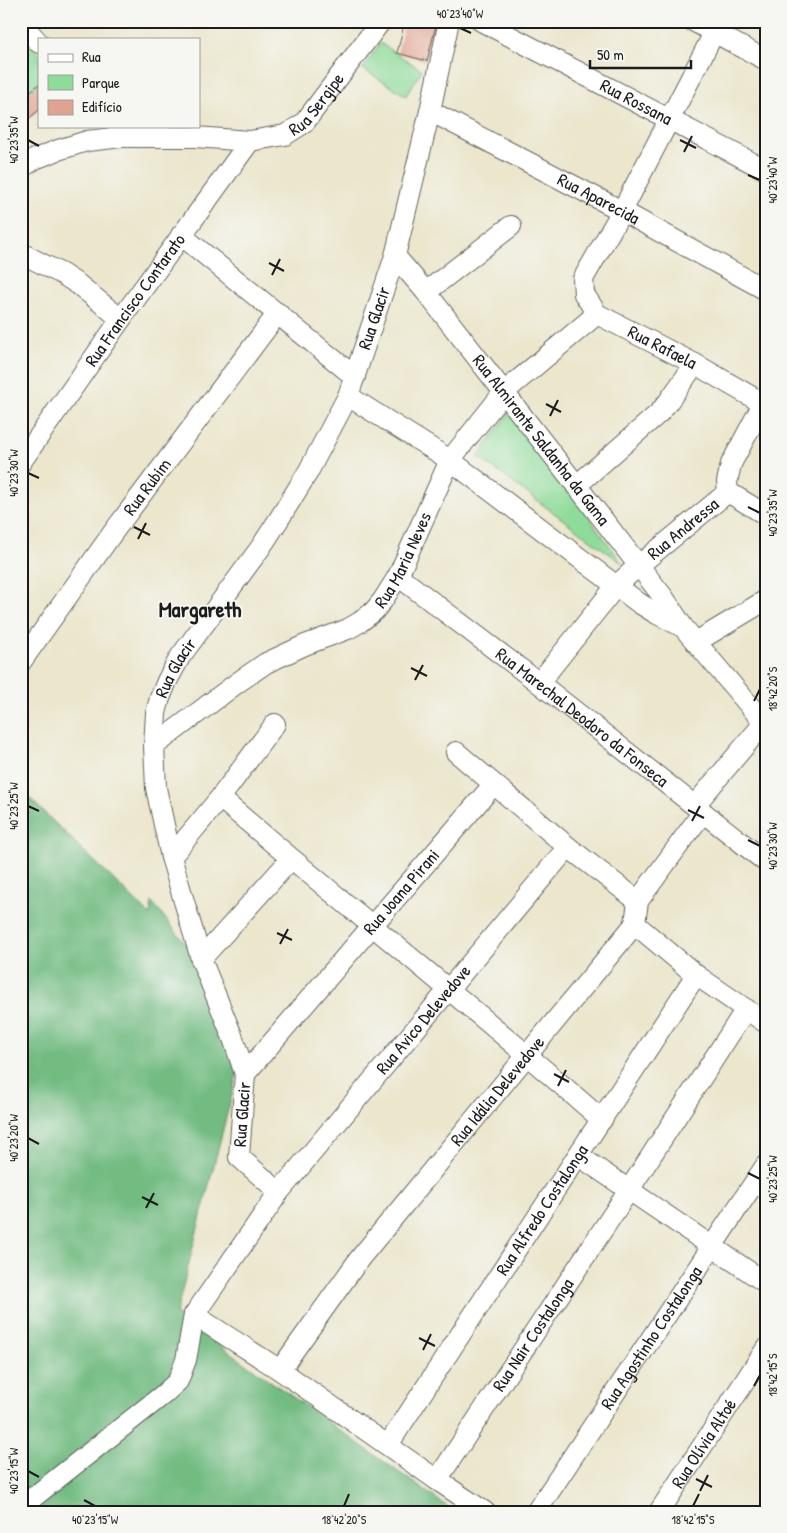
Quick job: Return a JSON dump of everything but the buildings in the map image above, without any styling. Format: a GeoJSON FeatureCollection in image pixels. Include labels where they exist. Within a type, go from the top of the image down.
{"type":"FeatureCollection","features":[{"type":"Feature","properties":{"kind":"street","name":"Rua Sergipe"},"geometry":{"type":"LineString","coordinates":[[21,168],[71,145],[118,132],[250,141],[285,135],[304,123],[381,21]]}},
{"type":"Feature","properties":{"kind":"street","name":"Rua Glacir"},"geometry":{"type":"LineString","coordinates":[[279,1192],[240,1157],[245,1074],[202,959],[172,857],[156,788],[154,746],[156,713],[167,680],[180,657],[261,547],[281,516],[308,472],[348,396],[395,256],[430,111],[449,21]]}},
{"type":"Feature","properties":{"kind":"street","name":"Rua Rossana"},"geometry":{"type":"LineString","coordinates":[[481,21],[766,170]]}},
{"type":"Feature","properties":{"kind":"street"},"geometry":{"type":"LineString","coordinates":[[693,21],[766,60]]}},
{"type":"Feature","properties":{"kind":"street"},"geometry":{"type":"LineString","coordinates":[[21,23],[38,42]]}},
{"type":"Feature","properties":{"kind":"street"},"geometry":{"type":"LineString","coordinates":[[597,314],[582,290],[583,279],[622,211],[714,33]]}},
{"type":"Feature","properties":{"kind":"street","name":"Rua Aparecida"},"geometry":{"type":"LineString","coordinates":[[430,111],[622,211],[766,290]]}},
{"type":"Feature","properties":{"kind":"street","name":"Rua Francisco Contarato"},"geometry":{"type":"LineString","coordinates":[[21,462],[121,319],[250,141]]}},
{"type":"Feature","properties":{"kind":"street"},"geometry":{"type":"LineString","coordinates":[[426,292],[511,226]]}},
{"type":"Feature","properties":{"kind":"street"},"geometry":{"type":"LineString","coordinates":[[181,235],[355,377]]}},
{"type":"Feature","properties":{"kind":"street"},"geometry":{"type":"LineString","coordinates":[[21,253],[79,285],[121,319]]}},
{"type":"Feature","properties":{"kind":"street","name":"Rua Almirante Saldanha da Gama"},"geometry":{"type":"LineString","coordinates":[[395,256],[426,292],[664,598],[683,627],[765,724]]}},
{"type":"Feature","properties":{"kind":"street","name":"Rua Rubim"},"geometry":{"type":"LineString","coordinates":[[21,662],[108,539],[278,313]]}},
{"type":"Feature","properties":{"kind":"street","name":"Rua Rafaela"},"geometry":{"type":"LineString","coordinates":[[597,314],[765,402]]}},
{"type":"Feature","properties":{"kind":"street","name":"Rua Maria Neves"},"geometry":{"type":"LineString","coordinates":[[154,746],[266,663],[305,645],[348,629],[374,611],[398,576],[450,460],[504,392],[597,314]]}},
{"type":"Feature","properties":{"kind":"street"},"geometry":{"type":"LineString","coordinates":[[576,486],[659,413],[695,364]]}},
{"type":"Feature","properties":{"kind":"street","name":"Rua Almirante Saldanha da Gama"},"geometry":{"type":"LineString","coordinates":[[348,396],[450,460],[616,586],[650,610],[683,627]]}},
{"type":"Feature","properties":{"kind":"street"},"geometry":{"type":"LineString","coordinates":[[765,402],[730,464],[727,482],[728,492],[766,515]]}},
{"type":"Feature","properties":{"kind":"street","name":"Rua Andressa"},"geometry":{"type":"LineString","coordinates":[[539,684],[616,586],[728,492]]}},
{"type":"Feature","properties":{"kind":"street","name":"Rua Marechal Deodoro da Fonseca"},"geometry":{"type":"LineString","coordinates":[[398,576],[766,862]]}},
{"type":"Feature","properties":{"kind":"street"},"geometry":{"type":"LineString","coordinates":[[696,642],[766,600]]}},
{"type":"Feature","properties":{"kind":"street"},"geometry":{"type":"LineString","coordinates":[[172,857],[220,798],[275,724]]}},
{"type":"Feature","properties":{"kind":"street"},"geometry":{"type":"LineString","coordinates":[[765,724],[699,809],[638,901],[635,924],[696,975],[766,1023]]}},
{"type":"Feature","properties":{"kind":"street"},"geometry":{"type":"LineString","coordinates":[[456,752],[568,847],[638,901]]}},
{"type":"Feature","properties":{"kind":"street","name":"Rua Joana Pirani"},"geometry":{"type":"LineString","coordinates":[[245,1074],[494,784]]}},
{"type":"Feature","properties":{"kind":"street"},"geometry":{"type":"LineString","coordinates":[[220,798],[291,859],[528,1054],[602,1120]]}},
{"type":"Feature","properties":{"kind":"street","name":"Rua Avico Delevedove"},"geometry":{"type":"LineString","coordinates":[[194,1315],[279,1192],[568,847]]}},
{"type":"Feature","properties":{"kind":"street"},"geometry":{"type":"LineString","coordinates":[[202,959],[291,859]]}},
{"type":"Feature","properties":{"kind":"street","name":"Rua Idália Delevedove"},"geometry":{"type":"LineString","coordinates":[[280,1370],[360,1258],[635,924]]}},
{"type":"Feature","properties":{"kind":"street","name":"Rua Alfredo Costalonga"},"geometry":{"type":"LineString","coordinates":[[388,1445],[696,975]]}},
{"type":"Feature","properties":{"kind":"street","name":"Rua Nair Costalonga"},"geometry":{"type":"LineString","coordinates":[[436,1480],[629,1190],[746,1008]]}},
{"type":"Feature","properties":{"kind":"street"},"geometry":{"type":"LineString","coordinates":[[579,1156],[766,1283]]}},
{"type":"Feature","properties":{"kind":"street","name":"Rua Agostinho Costalonga"},"geometry":{"type":"LineString","coordinates":[[536,1512],[766,1165]]}},
{"type":"Feature","properties":{"kind":"street"},"geometry":{"type":"LineString","coordinates":[[21,1507],[178,1381],[186,1360],[194,1315],[280,1370],[436,1480],[485,1512]]}},
{"type":"Feature","properties":{"kind":"street","name":"Rua Olívia Altoé"},"geometry":{"type":"LineString","coordinates":[[658,1512],[766,1349]]}},
{"type":"Feature","properties":{"kind":"green space"},"geometry":{"type":"Polygon","coordinates":[[[23,36],[38,53],[38,85],[21,99],[21,38],[23,36]]]}},
{"type":"Feature","properties":{"kind":"green space"},"geometry":{"type":"Polygon","coordinates":[[[380,43],[422,70],[406,96],[363,69],[380,43]]]}},
{"type":"Feature","properties":{"kind":"green space"},"geometry":{"type":"Polygon","coordinates":[[[511,410],[622,563],[478,457],[511,410]]]}},
{"type":"Feature","properties":{"kind":"green space"},"geometry":{"type":"Polygon","coordinates":[[[21,790],[150,915],[152,902],[190,949],[242,1055],[176,1314],[455,1512],[21,1512],[21,790]]]}},
{"type":"Feature","properties":{"kind":"district","name":"Margareth"},"geometry":{"type":"Point","coordinates":[200,609]}}]}
